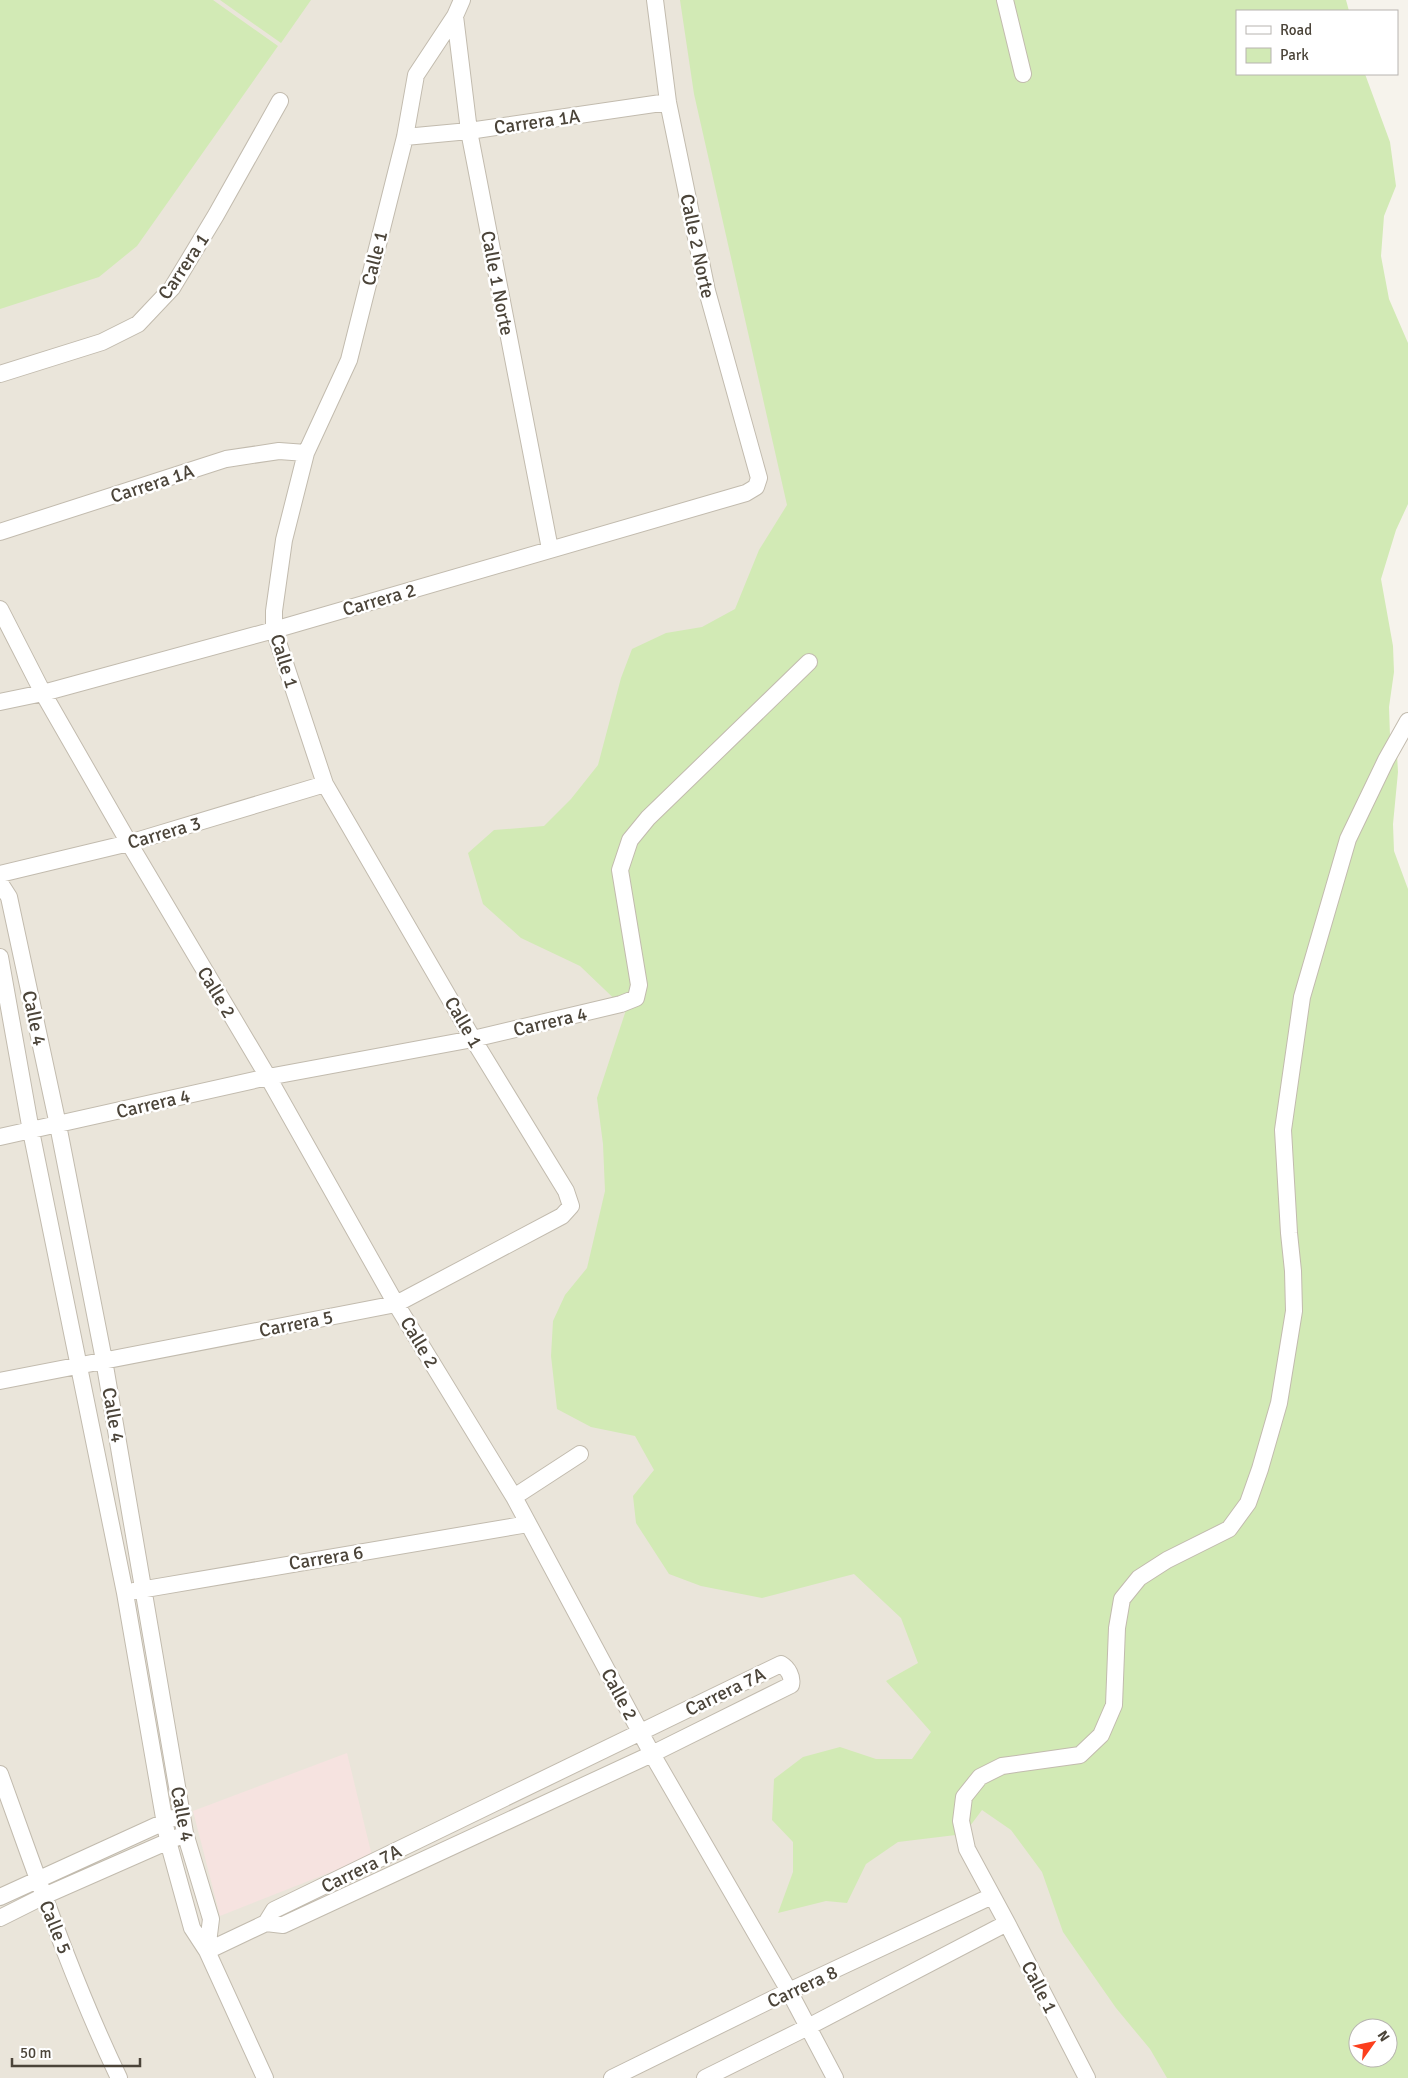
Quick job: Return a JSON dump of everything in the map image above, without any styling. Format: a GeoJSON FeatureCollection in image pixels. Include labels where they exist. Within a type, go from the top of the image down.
{"type":"FeatureCollection","features":[{"type":"Feature","properties":{"kind":"street","name":"Calle 1"},"geometry":{"type":"LineString","coordinates":[[462,0],[455,16],[416,76],[405,136],[349,360],[306,453],[284,540],[274,611],[274,630],[325,784],[473,1039],[566,1191],[570,1206]]}},
{"type":"Feature","properties":{"kind":"street","name":"Calle 2 Norte"},"geometry":{"type":"LineString","coordinates":[[655,0],[668,102],[707,291],[759,478],[756,487]]}},
{"type":"Feature","properties":{"kind":"street"},"geometry":{"type":"LineString","coordinates":[[1005,0],[1023,74]]}},
{"type":"Feature","properties":{"kind":"street","name":"Calle 1 Norte"},"geometry":{"type":"LineString","coordinates":[[455,16],[469,131],[550,548]]}},
{"type":"Feature","properties":{"kind":"street","name":"Carrera 1"},"geometry":{"type":"LineString","coordinates":[[0,374],[102,342],[138,324],[172,288],[216,215],[280,101]]}},
{"type":"Feature","properties":{"kind":"street","name":"Carrera 1A"},"geometry":{"type":"LineString","coordinates":[[405,136],[469,131],[668,102]]}},
{"type":"Feature","properties":{"kind":"street","name":"Carrera 1A"},"geometry":{"type":"LineString","coordinates":[[0,532],[226,459],[279,451],[306,453]]}},
{"type":"Feature","properties":{"kind":"street","name":"Carrera 2"},"geometry":{"type":"LineString","coordinates":[[0,702],[43,693],[274,630],[550,548],[746,493],[756,487]]}},
{"type":"Feature","properties":{"kind":"street","name":"Calle 2"},"geometry":{"type":"LineString","coordinates":[[0,609],[43,693],[129,843],[268,1077],[396,1304],[514,1497],[652,1754],[789,1992],[835,2078]]}},
{"type":"Feature","properties":{"kind":"street","name":"Carrera 4"},"geometry":{"type":"LineString","coordinates":[[0,1138],[268,1077],[473,1039],[620,1004],[636,998],[639,985],[620,870],[630,840],[648,818],[809,662]]}},
{"type":"Feature","properties":{"kind":"street","name":"Calle 1"},"geometry":{"type":"LineString","coordinates":[[1087,2078],[967,1849],[961,1821],[964,1797],[980,1777],[1002,1766],[1080,1755],[1101,1735],[1114,1705],[1117,1628],[1122,1599],[1139,1578],[1167,1560],[1229,1528],[1248,1503],[1279,1403],[1294,1311],[1283,1130],[1302,997],[1348,839],[1386,760],[1408,721]]}},
{"type":"Feature","properties":{"kind":"street","name":"Carrera 3"},"geometry":{"type":"LineString","coordinates":[[0,874],[129,843],[325,784]]}},
{"type":"Feature","properties":{"kind":"street","name":"Calle 4"},"geometry":{"type":"LineString","coordinates":[[0,883],[10,897],[58,1125],[104,1360],[185,1833],[211,1919],[207,1951]]}},
{"type":"Feature","properties":{"kind":"street","name":"Calle 4"},"geometry":{"type":"LineString","coordinates":[[0,957],[31,1131],[125,1594],[168,1841],[192,1928],[207,1951],[265,2078]]}},
{"type":"Feature","properties":{"kind":"street","name":"Carrera 5"},"geometry":{"type":"LineString","coordinates":[[0,1380],[396,1304],[562,1216],[570,1206]]}},
{"type":"Feature","properties":{"kind":"street"},"geometry":{"type":"LineString","coordinates":[[514,1497],[580,1454]]}},
{"type":"Feature","properties":{"kind":"street","name":"Carrera 6"},"geometry":{"type":"LineString","coordinates":[[125,1594],[144,1588],[528,1524]]}},
{"type":"Feature","properties":{"kind":"street","name":"Carrera 7A"},"geometry":{"type":"LineString","coordinates":[[207,1951],[266,1923],[283,1925],[652,1754],[791,1685],[792,1680],[789,1673],[781,1664],[274,1910],[266,1923]]}},
{"type":"Feature","properties":{"kind":"street","name":"Calle 5"},"geometry":{"type":"LineString","coordinates":[[0,1774],[44,1896],[102,2042],[119,2078]]}},
{"type":"Feature","properties":{"kind":"street"},"geometry":{"type":"LineString","coordinates":[[0,1897],[182,1814]]}},
{"type":"Feature","properties":{"kind":"street"},"geometry":{"type":"LineString","coordinates":[[0,1918],[44,1896],[185,1833]]}},
{"type":"Feature","properties":{"kind":"street","name":"Carrera 8"},"geometry":{"type":"LineString","coordinates":[[612,2078],[992,1896]]}},
{"type":"Feature","properties":{"kind":"street","name":"Carrera 8"},"geometry":{"type":"LineString","coordinates":[[705,2078],[808,2028],[1007,1923]]}},
{"type":"Feature","properties":{"kind":"shaded area"},"geometry":{"type":"Polygon","coordinates":[[[0,0],[1095,0],[1357,2018],[1348,2018],[1348,2068],[1398,2068],[1408,2078],[0,2078],[0,0]]]}},
{"type":"Feature","properties":{"kind":"shaded area"},"geometry":{"type":"Polygon","coordinates":[[[347,1753],[372,1856],[220,1916],[193,1811],[347,1753]]]}},
{"type":"Feature","properties":{"kind":"green space"},"geometry":{"type":"Polygon","coordinates":[[[0,0],[213,0],[278,46],[137,246],[99,277],[0,309],[0,0]]]}},
{"type":"Feature","properties":{"kind":"green space"},"geometry":{"type":"Polygon","coordinates":[[[220,0],[311,0],[281,43],[220,0]]]}},
{"type":"Feature","properties":{"kind":"green space"},"geometry":{"type":"Polygon","coordinates":[[[680,0],[1346,0],[1349,10],[1236,10],[1236,75],[1365,75],[1390,142],[1396,186],[1384,216],[1381,256],[1389,299],[1408,343],[1408,504],[1396,530],[1381,579],[1393,646],[1394,672],[1389,707],[1390,736],[1397,754],[1398,772],[1393,824],[1394,851],[1408,889],[1408,2078],[1167,2078],[1150,2049],[1116,2008],[1063,1932],[1042,1872],[1011,1830],[982,1810],[964,1834],[898,1842],[866,1864],[847,1903],[826,1901],[778,1913],[793,1872],[793,1842],[772,1820],[774,1779],[803,1757],[840,1747],[876,1759],[912,1759],[931,1732],[886,1681],[918,1663],[901,1618],[854,1574],[762,1598],[701,1586],[669,1574],[636,1523],[633,1496],[654,1470],[635,1436],[591,1427],[557,1409],[551,1356],[553,1321],[565,1295],[587,1268],[605,1191],[603,1144],[597,1098],[626,1010],[580,966],[521,938],[483,904],[468,853],[494,830],[544,826],[571,799],[598,765],[621,678],[632,649],[666,633],[702,627],[735,609],[759,550],[787,505],[694,94],[680,0]]]}}]}
